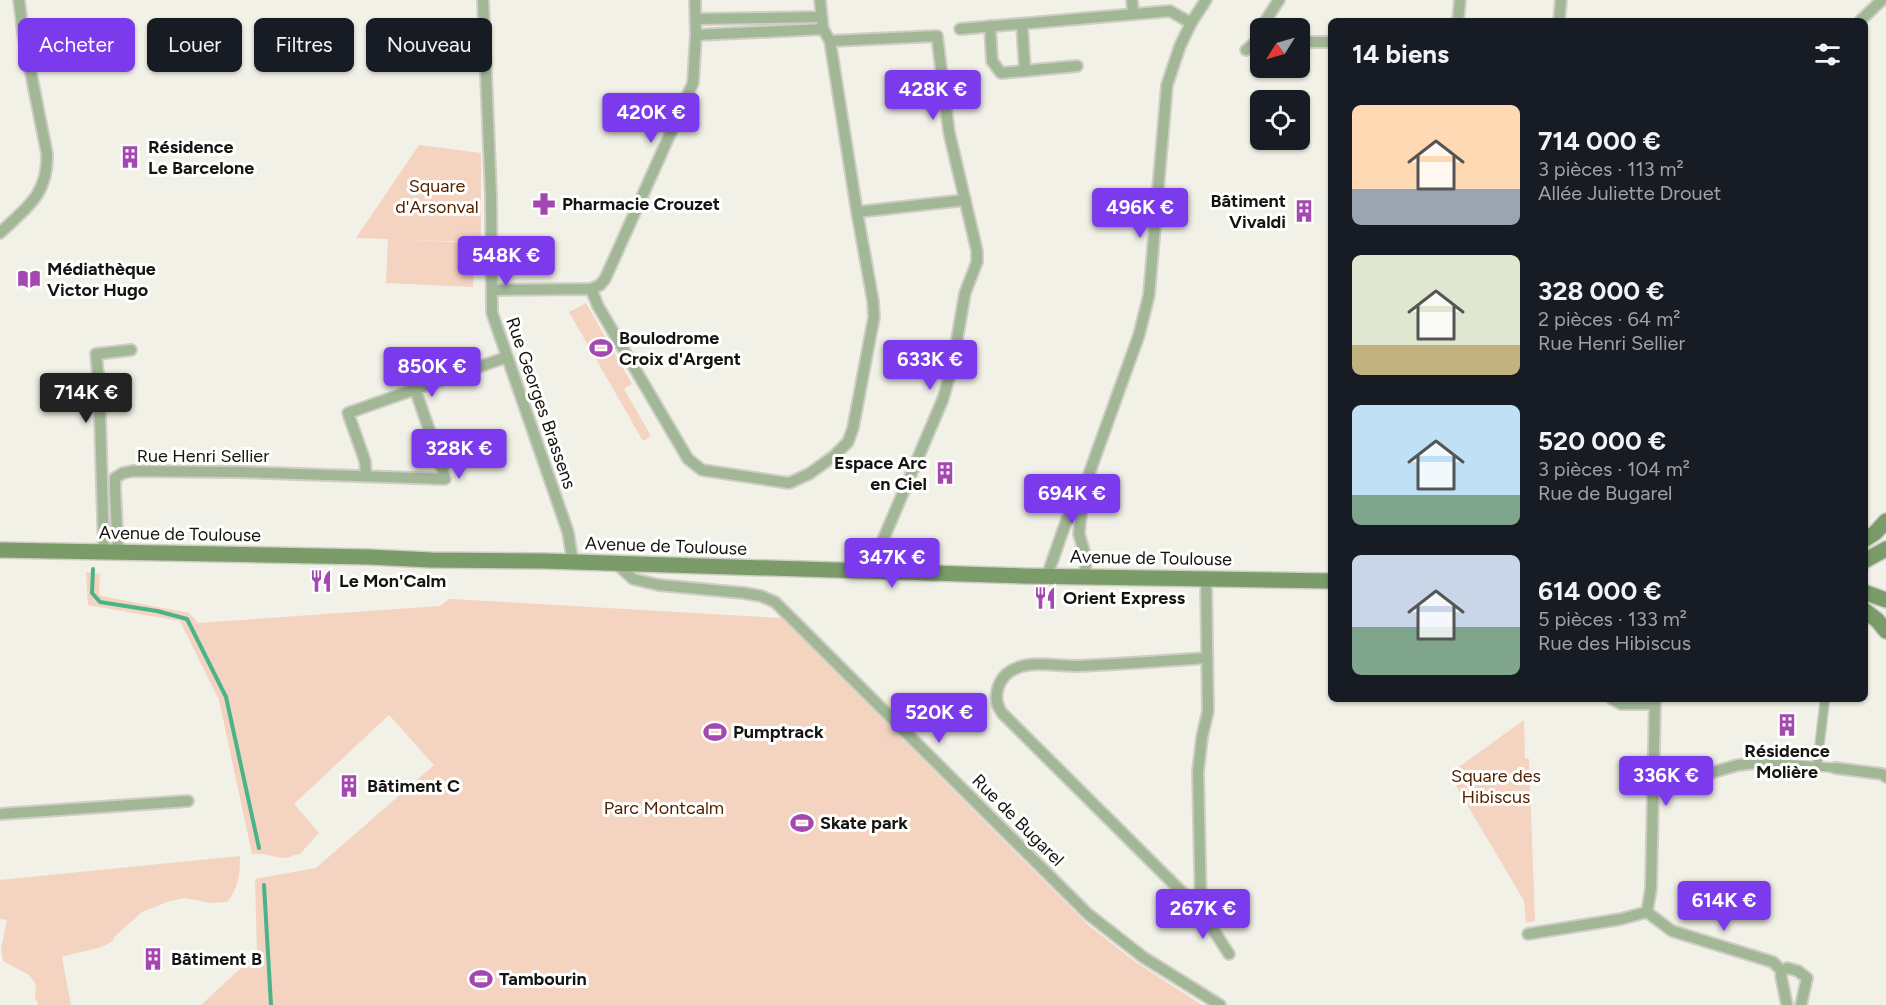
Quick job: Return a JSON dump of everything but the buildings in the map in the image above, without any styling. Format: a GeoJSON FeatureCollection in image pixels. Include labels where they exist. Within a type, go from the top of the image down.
{"type":"FeatureCollection","features":[{"type":"Feature","properties":{"kind":"main road"},"geometry":{"type":"LineString","coordinates":[[1868,538],[1875,534],[1886,521]]}},
{"type":"Feature","properties":{"kind":"main road"},"geometry":{"type":"LineString","coordinates":[[1868,559],[1886,549]]}},
{"type":"Feature","properties":{"kind":"main road","name":"Avenue de Toulouse"},"geometry":{"type":"LineString","coordinates":[[0,550],[1328,581]]}},
{"type":"Feature","properties":{"kind":"main road"},"geometry":{"type":"LineString","coordinates":[[1868,593],[1886,600]]}},
{"type":"Feature","properties":{"kind":"main road"},"geometry":{"type":"LineString","coordinates":[[1868,613],[1878,620],[1886,631]]}},
{"type":"Feature","properties":{"kind":"street"},"geometry":{"type":"LineString","coordinates":[[0,233],[35,200],[45,180],[47,166],[47,154],[23,33],[19,0]]}},
{"type":"Feature","properties":{"kind":"street","name":"Rue Georges Brassens"},"geometry":{"type":"LineString","coordinates":[[483,0],[491,196],[492,313],[568,532],[573,563]]}},
{"type":"Feature","properties":{"kind":"street"},"geometry":{"type":"LineString","coordinates":[[492,290],[591,289],[600,285],[605,279],[693,83],[696,35],[695,0]]}},
{"type":"Feature","properties":{"kind":"street"},"geometry":{"type":"LineString","coordinates":[[591,289],[598,306],[688,459],[702,470],[789,483],[809,474],[834,456],[848,442],[853,428],[874,317],[873,301],[830,41],[823,30],[820,0]]}},
{"type":"Feature","properties":{"kind":"street"},"geometry":{"type":"LineString","coordinates":[[1132,0],[1133,13]]}},
{"type":"Feature","properties":{"kind":"street"},"geometry":{"type":"LineString","coordinates":[[1047,576],[1067,519],[1084,488],[1139,335],[1149,295],[1167,85],[1180,46],[1206,0]]}},
{"type":"Feature","properties":{"kind":"street"},"geometry":{"type":"LineString","coordinates":[[1267,18],[1279,0]]}},
{"type":"Feature","properties":{"kind":"street"},"geometry":{"type":"LineString","coordinates":[[1458,18],[1460,0]]}},
{"type":"Feature","properties":{"kind":"street"},"geometry":{"type":"LineString","coordinates":[[1559,18],[1561,0]]}},
{"type":"Feature","properties":{"kind":"street"},"geometry":{"type":"LineString","coordinates":[[1863,18],[1882,0]]}},
{"type":"Feature","properties":{"kind":"street"},"geometry":{"type":"LineString","coordinates":[[960,29],[1170,10],[1191,23]]}},
{"type":"Feature","properties":{"kind":"street"},"geometry":{"type":"LineString","coordinates":[[696,19],[821,17]]}},
{"type":"Feature","properties":{"kind":"street"},"geometry":{"type":"LineString","coordinates":[[1022,24],[1024,71]]}},
{"type":"Feature","properties":{"kind":"street"},"geometry":{"type":"LineString","coordinates":[[990,26],[993,61],[1001,73],[1077,66]]}},
{"type":"Feature","properties":{"kind":"street"},"geometry":{"type":"LineString","coordinates":[[696,35],[823,30]]}},
{"type":"Feature","properties":{"kind":"street"},"geometry":{"type":"LineString","coordinates":[[830,41],[937,36],[949,132],[977,251],[977,262],[966,293],[946,388],[880,547],[880,572]]}},
{"type":"Feature","properties":{"kind":"street"},"geometry":{"type":"LineString","coordinates":[[1310,42],[1328,42]]}},
{"type":"Feature","properties":{"kind":"street"},"geometry":{"type":"LineString","coordinates":[[1246,50],[1250,47]]}},
{"type":"Feature","properties":{"kind":"street"},"geometry":{"type":"LineString","coordinates":[[857,212],[965,200]]}},
{"type":"Feature","properties":{"kind":"street"},"geometry":{"type":"LineString","coordinates":[[111,551],[96,354],[131,350]]}},
{"type":"Feature","properties":{"kind":"street"},"geometry":{"type":"LineString","coordinates":[[366,475],[365,461],[348,413],[507,357]]}},
{"type":"Feature","properties":{"kind":"street","name":"Rue Henri Sellier"},"geometry":{"type":"LineString","coordinates":[[111,551],[116,477],[123,473],[133,471],[366,475],[445,479],[415,389]]}},
{"type":"Feature","properties":{"kind":"street"},"geometry":{"type":"LineString","coordinates":[[1084,488],[1079,534],[1086,558],[1085,576]]}},
{"type":"Feature","properties":{"kind":"street"},"geometry":{"type":"LineString","coordinates":[[1059,540],[1068,538],[1082,543]]}},
{"type":"Feature","properties":{"kind":"street","name":"Rue de Bugarel"},"geometry":{"type":"LineString","coordinates":[[617,564],[633,579],[653,584],[744,593],[761,596],[775,602],[1088,914],[1143,957],[1220,1005]]}},
{"type":"Feature","properties":{"kind":"street"},"geometry":{"type":"LineString","coordinates":[[1201,911],[1198,772],[1208,711],[1206,579]]}},
{"type":"Feature","properties":{"kind":"street"},"geometry":{"type":"LineString","coordinates":[[1206,658],[1075,666],[1020,666],[1004,676],[999,684],[998,707],[1201,911],[1229,954]]}},
{"type":"Feature","properties":{"kind":"street"},"geometry":{"type":"LineString","coordinates":[[1617,702],[1621,704],[1655,702],[1651,888],[1647,912]]}},
{"type":"Feature","properties":{"kind":"street"},"geometry":{"type":"LineString","coordinates":[[1817,766],[1825,702]]}},
{"type":"Feature","properties":{"kind":"street"},"geometry":{"type":"LineString","coordinates":[[1653,779],[1689,779],[1738,765],[1766,762],[1835,768],[1882,774],[1886,777]]}},
{"type":"Feature","properties":{"kind":"street"},"geometry":{"type":"LineString","coordinates":[[0,814],[188,801]]}},
{"type":"Feature","properties":{"kind":"street"},"geometry":{"type":"LineString","coordinates":[[1528,934],[1621,919],[1647,912]]}},
{"type":"Feature","properties":{"kind":"street"},"geometry":{"type":"LineString","coordinates":[[1647,912],[1672,931],[1773,962],[1782,971]]}},
{"type":"Feature","properties":{"kind":"street"},"geometry":{"type":"LineString","coordinates":[[1782,971],[1787,968],[1798,971],[1807,978],[1801,1005]]}},
{"type":"Feature","properties":{"kind":"street"},"geometry":{"type":"LineString","coordinates":[[1782,971],[1787,1005]]}},
{"type":"Feature","properties":{"kind":"green space","name":"Square d'Arsonval"},"geometry":{"type":"Polygon","coordinates":[[[419,145],[481,153],[481,242],[405,240],[475,243],[473,287],[386,283],[388,239],[356,238],[419,145]]]}},
{"type":"Feature","properties":{"kind":"green space","name":"Boulodrome Croix d'Argent"},"geometry":{"type":"Polygon","coordinates":[[[586,303],[632,384],[624,389],[651,436],[643,441],[569,312],[586,303]]]}},
{"type":"Feature","properties":{"kind":"green space","name":"Parc Montcalm"},"geometry":{"type":"Polygon","coordinates":[[[86,572],[100,574],[99,594],[101,596],[189,613],[198,623],[440,606],[449,599],[781,618],[1088,925],[1137,963],[1202,1005],[201,1005],[257,953],[255,879],[316,868],[434,765],[389,715],[294,804],[319,833],[299,855],[284,858],[252,854],[219,700],[180,621],[88,605],[86,572]]]}},
{"type":"Feature","properties":{"kind":"green space","name":"Square des Hibiscus"},"geometry":{"type":"Polygon","coordinates":[[[1524,720],[1525,758],[1529,759],[1535,921],[1526,923],[1524,901],[1449,774],[1524,720]]]}},
{"type":"Feature","properties":{"kind":"green space"},"geometry":{"type":"Polygon","coordinates":[[[240,856],[238,880],[227,902],[210,903],[185,898],[170,901],[142,912],[113,938],[113,941],[94,949],[62,957],[71,1005],[38,1005],[35,997],[36,984],[29,975],[3,961],[1,949],[7,920],[0,919],[0,880],[240,856]]]}},
{"type":"Feature","properties":{"kind":"waterway"},"geometry":{"type":"LineString","coordinates":[[93,569],[92,593],[100,602],[157,611],[187,619],[226,697],[259,848]]}},
{"type":"Feature","properties":{"kind":"waterway"},"geometry":{"type":"LineString","coordinates":[[264,885],[271,1005]]}},
{"type":"Feature","properties":{"kind":"place","name":"Résidence Le Barcelone"},"geometry":{"type":"Point","coordinates":[130,157]}},
{"type":"Feature","properties":{"kind":"place","name":"Pharmacie Crouzet"},"geometry":{"type":"Point","coordinates":[544,204]}},
{"type":"Feature","properties":{"kind":"place","name":"Bâtiment Vivaldi"},"geometry":{"type":"Point","coordinates":[1304,211]}},
{"type":"Feature","properties":{"kind":"place","name":"Médiathèque Victor Hugo"},"geometry":{"type":"Point","coordinates":[29,279]}},
{"type":"Feature","properties":{"kind":"place","name":"Boulodrome Croix d'Argent"},"geometry":{"type":"Point","coordinates":[601,348]}},
{"type":"Feature","properties":{"kind":"place","name":"Espace Arc en Ciel"},"geometry":{"type":"Point","coordinates":[945,473]}},
{"type":"Feature","properties":{"kind":"place","name":"Le Mon'Calm"},"geometry":{"type":"Point","coordinates":[321,581]}},
{"type":"Feature","properties":{"kind":"place","name":"Orient Express"},"geometry":{"type":"Point","coordinates":[1045,598]}},
{"type":"Feature","properties":{"kind":"place","name":"Résidence Molière"},"geometry":{"type":"Point","coordinates":[1787,725]}},
{"type":"Feature","properties":{"kind":"place","name":"Pumptrack"},"geometry":{"type":"Point","coordinates":[715,732]}},
{"type":"Feature","properties":{"kind":"place","name":"Bâtiment C"},"geometry":{"type":"Point","coordinates":[349,786]}},
{"type":"Feature","properties":{"kind":"place","name":"Skate park"},"geometry":{"type":"Point","coordinates":[802,823]}},
{"type":"Feature","properties":{"kind":"place","name":"Bâtiment B"},"geometry":{"type":"Point","coordinates":[153,959]}},
{"type":"Feature","properties":{"kind":"place","name":"Tambourin"},"geometry":{"type":"Point","coordinates":[481,979]}}]}
